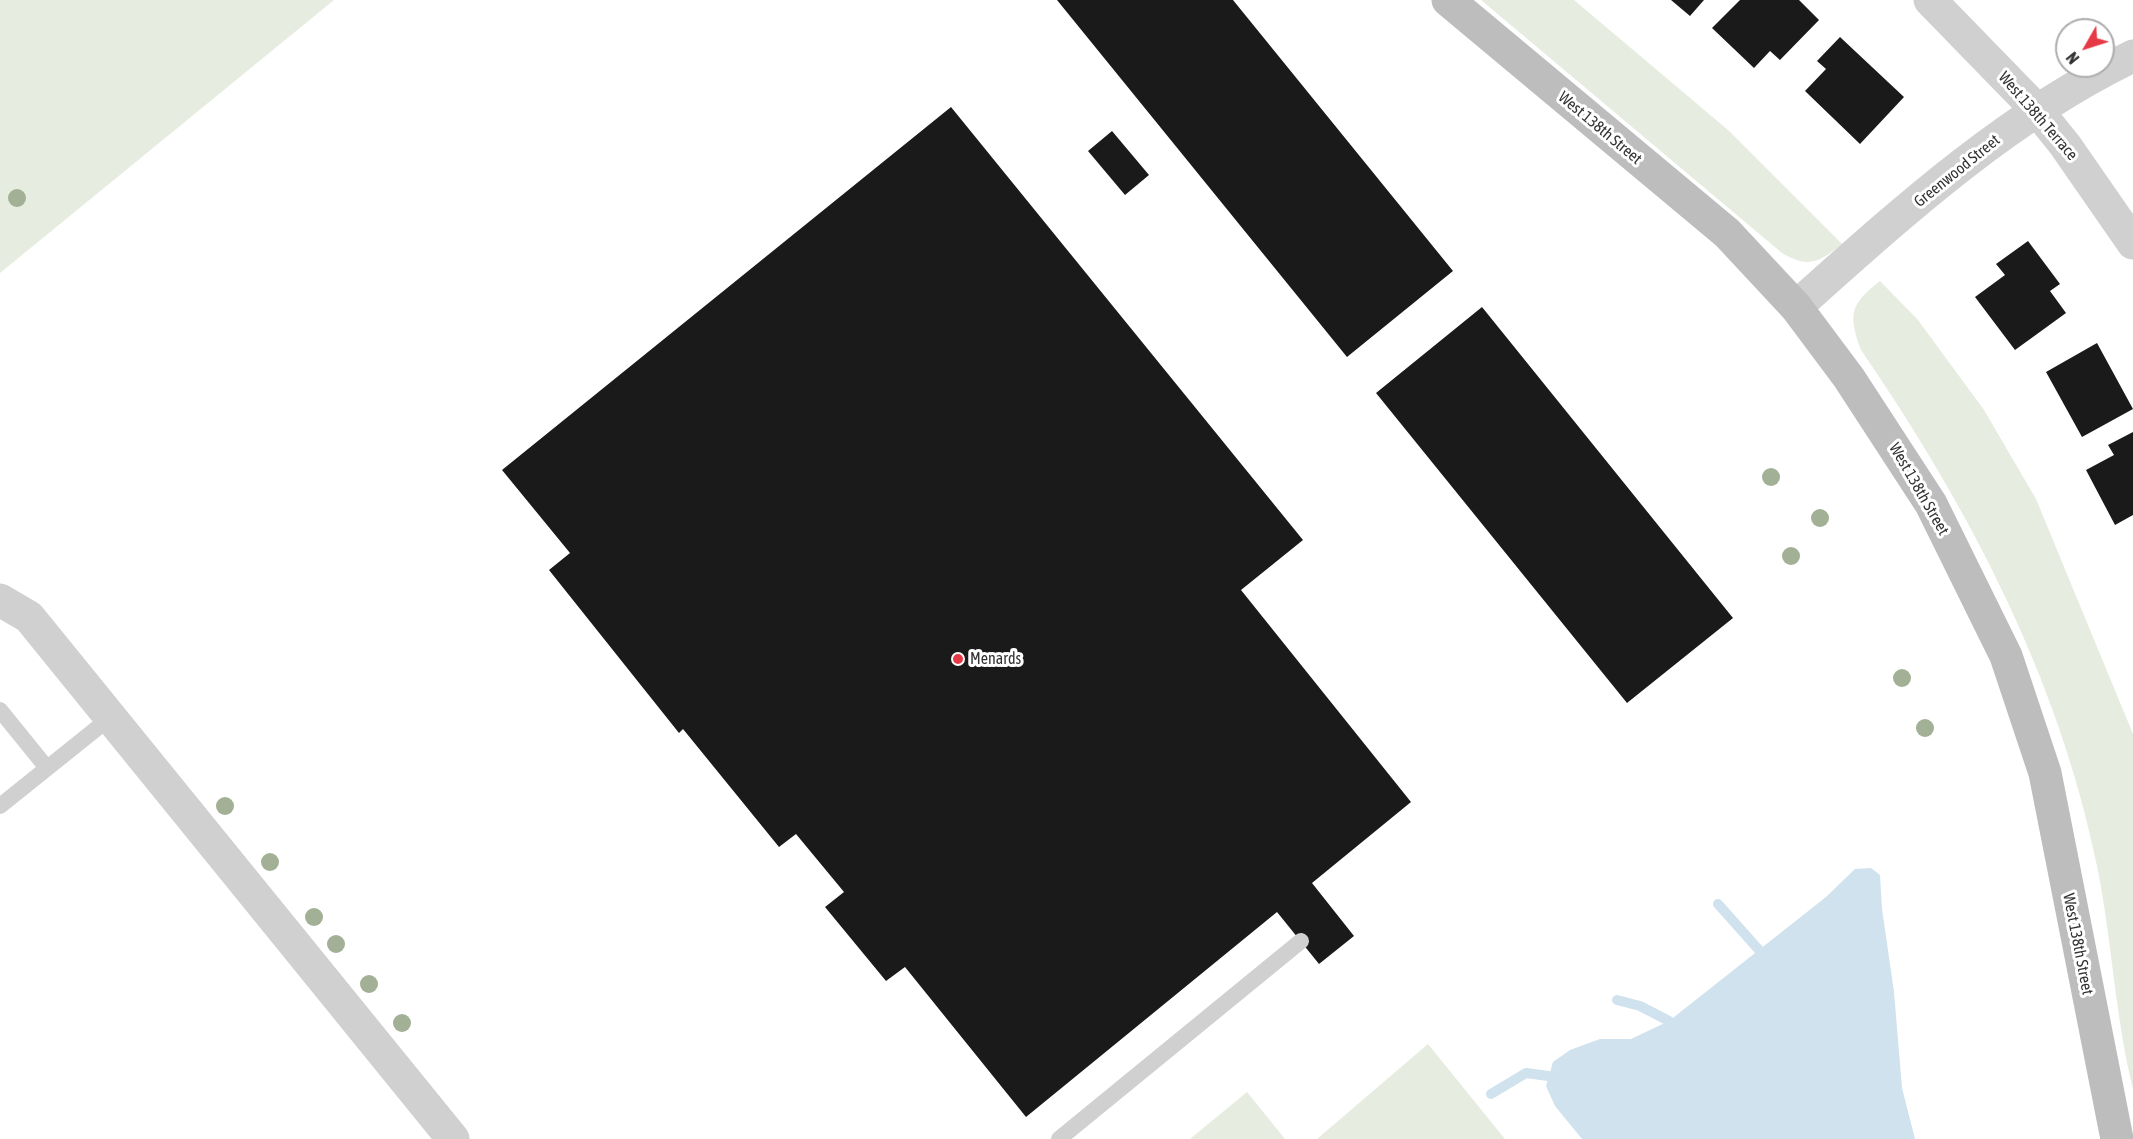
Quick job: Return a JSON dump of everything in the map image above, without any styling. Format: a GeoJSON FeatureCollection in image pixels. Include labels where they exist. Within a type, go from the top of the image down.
{"type":"FeatureCollection","features":[{"type":"Feature","properties":{"kind":"street","name":"West 138th Street"},"geometry":{"type":"LineString","coordinates":[[1448,0],[1726,233],[1796,307],[1849,378],[1931,504],[2006,656],[2045,773],[2117,1139]]}},
{"type":"Feature","properties":{"kind":"street","name":"West 138th Terrace"},"geometry":{"type":"LineString","coordinates":[[1930,0],[2036,109],[2065,145],[2133,243]]}},
{"type":"Feature","properties":{"kind":"street","name":"Greenwood Street"},"geometry":{"type":"LineString","coordinates":[[1796,307],[1970,158],[2036,109],[2133,56]]}},
{"type":"Feature","properties":{"kind":"street"},"geometry":{"type":"LineString","coordinates":[[0,600],[30,617],[443,1135]]}},
{"type":"Feature","properties":{"kind":"lane"},"geometry":{"type":"LineString","coordinates":[[0,710],[47,768]]}},
{"type":"Feature","properties":{"kind":"lane"},"geometry":{"type":"LineString","coordinates":[[0,806],[111,717]]}},
{"type":"Feature","properties":{"kind":"lane"},"geometry":{"type":"LineString","coordinates":[[1059,1139],[1300,941]]}},
{"type":"Feature","properties":{"kind":"shaded area"},"geometry":{"type":"Polygon","coordinates":[[[0,0],[334,0],[0,273],[0,0]]]}},
{"type":"Feature","properties":{"kind":"shaded area"},"geometry":{"type":"Polygon","coordinates":[[[1481,0],[1574,0],[1728,130],[1842,244],[1814,261],[1800,261],[1782,253],[1481,0]]]}},
{"type":"Feature","properties":{"kind":"shaded area"},"geometry":{"type":"Polygon","coordinates":[[[1880,281],[1918,320],[1984,410],[2036,499],[2133,734],[2133,1089],[2122,1034],[2097,866],[2080,796],[2059,728],[2034,661],[1973,532],[1938,470],[1861,350],[1857,338],[1853,319],[1854,311],[1863,297],[1880,281]]]}},
{"type":"Feature","properties":{"kind":"shaded area"},"geometry":{"type":"Polygon","coordinates":[[[1428,1044],[1505,1139],[1317,1139],[1428,1044]]]}},
{"type":"Feature","properties":{"kind":"shaded area"},"geometry":{"type":"Polygon","coordinates":[[[1247,1092],[1285,1139],[1190,1139],[1247,1092]]]}},
{"type":"Feature","properties":{"kind":"water"},"geometry":{"type":"Polygon","coordinates":[[[1871,868],[1880,875],[1882,909],[1894,992],[1902,1088],[1915,1139],[1582,1139],[1555,1106],[1546,1086],[1553,1062],[1570,1050],[1600,1039],[1631,1039],[1669,1021],[1826,897],[1855,869],[1871,868]]]}},
{"type":"Feature","properties":{"kind":"building"},"geometry":{"type":"Polygon","coordinates":[[[1057,0],[1233,0],[1453,271],[1347,357],[1057,0]]]}},
{"type":"Feature","properties":{"kind":"building"},"geometry":{"type":"Polygon","coordinates":[[[1671,0],[1704,0],[1690,16],[1671,0]]]}},
{"type":"Feature","properties":{"kind":"building"},"geometry":{"type":"Polygon","coordinates":[[[1740,0],[1799,0],[1819,20],[1780,60],[1770,51],[1754,68],[1712,28],[1740,0]]]}},
{"type":"Feature","properties":{"kind":"building"},"geometry":{"type":"Polygon","coordinates":[[[1840,37],[1904,97],[1860,144],[1805,91],[1826,69],[1817,61],[1840,37]]]}},
{"type":"Feature","properties":{"kind":"building","name":"Menards"},"geometry":{"type":"Polygon","coordinates":[[[951,107],[1303,540],[1241,590],[1411,802],[1312,883],[1354,936],[1319,964],[1277,912],[1026,1117],[905,967],[886,981],[825,907],[844,892],[796,834],[779,847],[683,729],[679,733],[549,570],[570,553],[502,470],[951,107]]]}},
{"type":"Feature","properties":{"kind":"building"},"geometry":{"type":"Polygon","coordinates":[[[1112,131],[1149,175],[1125,195],[1088,151],[1112,131]]]}},
{"type":"Feature","properties":{"kind":"building"},"geometry":{"type":"Polygon","coordinates":[[[2028,241],[2060,284],[2050,291],[2066,313],[2015,350],[1975,297],[2005,275],[1996,264],[2028,241]]]}},
{"type":"Feature","properties":{"kind":"building"},"geometry":{"type":"Polygon","coordinates":[[[1482,307],[1733,618],[1627,703],[1376,393],[1482,307]]]}},
{"type":"Feature","properties":{"kind":"building"},"geometry":{"type":"Polygon","coordinates":[[[2097,343],[2133,409],[2082,437],[2046,372],[2097,343]]]}},
{"type":"Feature","properties":{"kind":"building"},"geometry":{"type":"Polygon","coordinates":[[[2133,432],[2133,515],[2115,525],[2086,470],[2114,455],[2108,445],[2133,432]]]}},
{"type":"Feature","properties":{"kind":"waterway"},"geometry":{"type":"LineString","coordinates":[[1718,904],[1759,950]]}},
{"type":"Feature","properties":{"kind":"waterway"},"geometry":{"type":"LineString","coordinates":[[1617,1000],[1640,1006],[1669,1021]]}},
{"type":"Feature","properties":{"kind":"waterway"},"geometry":{"type":"LineString","coordinates":[[1491,1094],[1526,1073],[1548,1076]]}},
{"type":"Feature","properties":{"kind":"place","name":"Menards"},"geometry":{"type":"Point","coordinates":[958,659]}}]}
